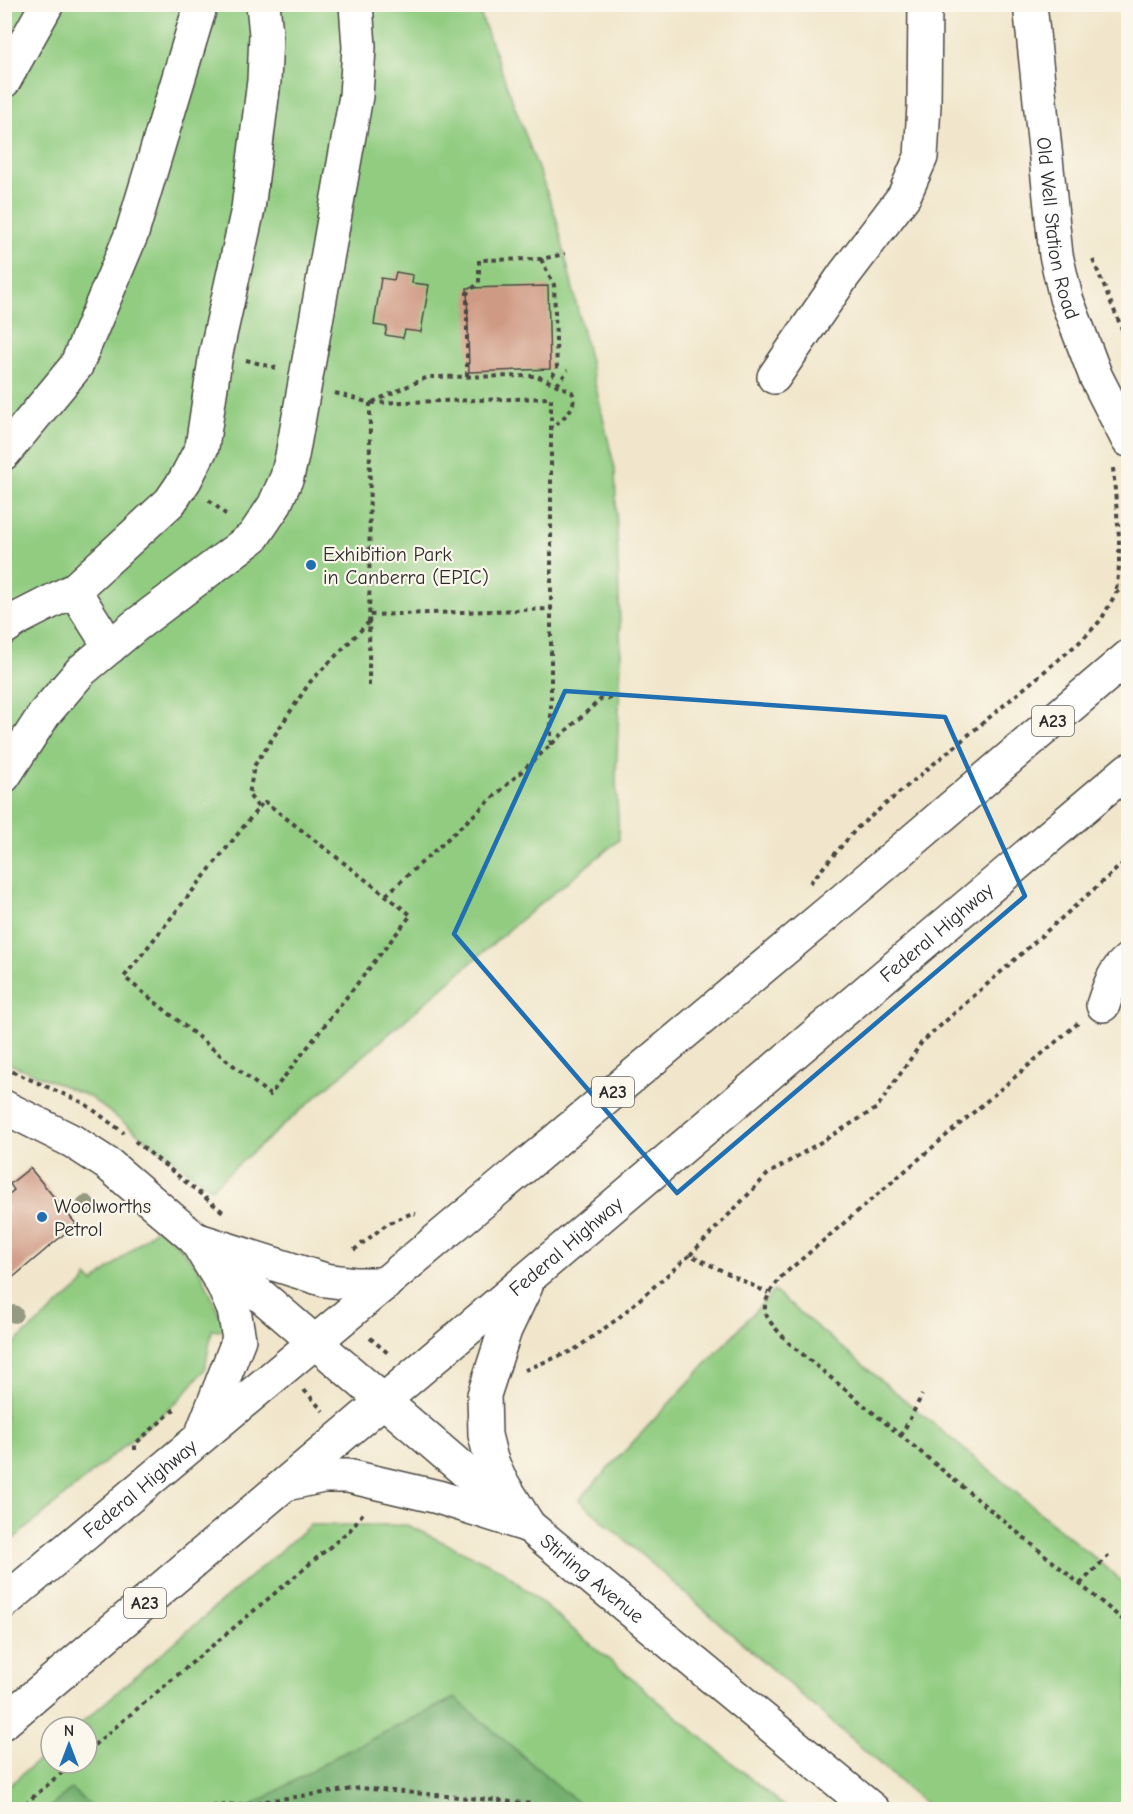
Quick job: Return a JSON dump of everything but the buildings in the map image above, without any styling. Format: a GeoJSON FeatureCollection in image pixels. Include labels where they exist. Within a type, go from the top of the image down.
{"type":"FeatureCollection","features":[{"type":"Feature","properties":{"kind":"main road"},"geometry":{"type":"LineString","coordinates":[[4,81],[47,4]]}},
{"type":"Feature","properties":{"kind":"main road"},"geometry":{"type":"LineString","coordinates":[[4,453],[76,366],[132,233],[201,4]]}},
{"type":"Feature","properties":{"kind":"main road"},"geometry":{"type":"LineString","coordinates":[[4,628],[74,590],[170,502],[186,480],[202,447],[216,353],[248,209],[264,81],[266,34],[263,4]]}},
{"type":"Feature","properties":{"kind":"main road"},"geometry":{"type":"LineString","coordinates":[[4,776],[45,713],[81,671],[253,537],[274,506],[287,477],[356,96],[359,47],[356,4]]}},
{"type":"Feature","properties":{"kind":"main road"},"geometry":{"type":"LineString","coordinates":[[774,377],[844,274],[904,196],[921,157],[925,4]]}},
{"type":"Feature","properties":{"kind":"main road","name":"Old Well Station Road"},"geometry":{"type":"LineString","coordinates":[[1030,4],[1056,255],[1066,298],[1096,377],[1120,403],[1128,440]]}},
{"type":"Feature","properties":{"kind":"main road"},"geometry":{"type":"LineString","coordinates":[[74,590],[110,647]]}},
{"type":"Feature","properties":{"kind":"main road","name":"Federal Highway"},"geometry":{"type":"LineString","coordinates":[[4,1602],[842,901],[1128,657]]}},
{"type":"Feature","properties":{"kind":"main road","name":"Federal Highway"},"geometry":{"type":"LineString","coordinates":[[4,1722],[1128,770]]}},
{"type":"Feature","properties":{"kind":"main road"},"geometry":{"type":"LineString","coordinates":[[1103,1005],[1110,983],[1120,967],[1128,960]]}},
{"type":"Feature","properties":{"kind":"main road","name":"Stirling Avenue"},"geometry":{"type":"LineString","coordinates":[[4,1107],[72,1140],[110,1165],[529,1526],[873,1809]]}},
{"type":"Feature","properties":{"kind":"main road"},"geometry":{"type":"LineString","coordinates":[[195,1239],[325,1280],[356,1284],[385,1284]]}},
{"type":"Feature","properties":{"kind":"main road"},"geometry":{"type":"LineString","coordinates":[[195,1239],[223,1285],[234,1310],[238,1339],[200,1438]]}},
{"type":"Feature","properties":{"kind":"main road"},"geometry":{"type":"LineString","coordinates":[[529,1526],[499,1478],[491,1459],[485,1435],[484,1395],[505,1330],[530,1276]]}},
{"type":"Feature","properties":{"kind":"main road"},"geometry":{"type":"LineString","coordinates":[[285,1484],[323,1476],[348,1476],[438,1497],[529,1526]]}},
{"type":"Feature","properties":{"kind":"path"},"geometry":{"type":"LineString","coordinates":[[467,376],[467,293],[479,283],[479,260],[541,259],[565,254]]}},
{"type":"Feature","properties":{"kind":"path"},"geometry":{"type":"LineString","coordinates":[[541,259],[554,285],[557,369],[548,381]]}},
{"type":"Feature","properties":{"kind":"path"},"geometry":{"type":"LineString","coordinates":[[216,353],[289,371],[339,395],[370,403],[551,398],[550,745]]}},
{"type":"Feature","properties":{"kind":"path"},"geometry":{"type":"LineString","coordinates":[[557,385],[568,370]]}},
{"type":"Feature","properties":{"kind":"path"},"geometry":{"type":"LineString","coordinates":[[370,403],[428,377],[537,376],[572,392],[575,400],[573,406],[551,429]]}},
{"type":"Feature","properties":{"kind":"path"},"geometry":{"type":"LineString","coordinates":[[369,689],[370,403]]}},
{"type":"Feature","properties":{"kind":"path"},"geometry":{"type":"LineString","coordinates":[[1116,593],[1119,536],[1113,481],[1120,403]]}},
{"type":"Feature","properties":{"kind":"path"},"geometry":{"type":"LineString","coordinates":[[807,887],[857,828],[1082,640],[1101,620],[1116,593],[1128,583]]}},
{"type":"Feature","properties":{"kind":"path"},"geometry":{"type":"LineString","coordinates":[[370,615],[552,609]]}},
{"type":"Feature","properties":{"kind":"path"},"geometry":{"type":"LineString","coordinates":[[258,807],[249,795],[254,766],[310,682],[370,622]]}},
{"type":"Feature","properties":{"kind":"path"},"geometry":{"type":"LineString","coordinates":[[386,895],[601,699],[616,698]]}},
{"type":"Feature","properties":{"kind":"path"},"geometry":{"type":"LineString","coordinates":[[264,801],[411,915],[270,1095],[124,977],[258,807],[264,801]]}},
{"type":"Feature","properties":{"kind":"path"},"geometry":{"type":"LineString","coordinates":[[523,1371],[574,1350],[616,1320],[690,1255],[768,1174],[876,1108],[922,1042],[1128,859]]}},
{"type":"Feature","properties":{"kind":"path"},"geometry":{"type":"LineString","coordinates":[[1103,1005],[1084,1018],[782,1276],[768,1293],[764,1308],[768,1321],[789,1343],[1128,1624]]}},
{"type":"Feature","properties":{"kind":"path"},"geometry":{"type":"LineString","coordinates":[[4,1068],[84,1103],[156,1157],[224,1213]]}},
{"type":"Feature","properties":{"kind":"path"},"geometry":{"type":"LineString","coordinates":[[352,1252],[387,1224],[412,1214],[465,1216]]}},
{"type":"Feature","properties":{"kind":"path"},"geometry":{"type":"LineString","coordinates":[[690,1255],[768,1293]]}},
{"type":"Feature","properties":{"kind":"path"},"geometry":{"type":"LineString","coordinates":[[345,1317],[413,1375]]}},
{"type":"Feature","properties":{"kind":"path"},"geometry":{"type":"LineString","coordinates":[[284,1369],[344,1434]]}},
{"type":"Feature","properties":{"kind":"path"},"geometry":{"type":"LineString","coordinates":[[901,1436],[922,1395]]}},
{"type":"Feature","properties":{"kind":"path"},"geometry":{"type":"LineString","coordinates":[[135,1493],[135,1444],[179,1405]]}},
{"type":"Feature","properties":{"kind":"path"},"geometry":{"type":"LineString","coordinates":[[99,1741],[350,1530],[374,1497],[376,1483]]}},
{"type":"Feature","properties":{"kind":"path"},"geometry":{"type":"LineString","coordinates":[[1080,1584],[1110,1554]]}},
{"type":"Feature","properties":{"kind":"path"},"geometry":{"type":"LineString","coordinates":[[18,1809],[59,1775]]}},
{"type":"Feature","properties":{"kind":"path"},"geometry":{"type":"LineString","coordinates":[[149,1809],[244,1804],[360,1788],[534,1804],[542,1809]]}},
{"type":"Feature","properties":{"kind":"highlighted area"},"geometry":{"type":"Polygon","coordinates":[[[565,691],[945,717],[1025,896],[677,1193],[454,934],[565,691]]]}},
{"type":"Feature","properties":{"kind":"green space","name":"Exhibition Park in Canberra (EPIC)"},"geometry":{"type":"Polygon","coordinates":[[[4,5],[477,5],[556,217],[615,469],[621,660],[616,778],[619,840],[518,922],[211,1188],[88,1096],[5,1062],[4,5]]]}},
{"type":"Feature","properties":{"kind":"green space"},"geometry":{"type":"Polygon","coordinates":[[[157,1228],[177,1244],[201,1272],[225,1328],[219,1331],[212,1330],[205,1369],[180,1399],[5,1546],[5,1351],[83,1284],[87,1277],[93,1283],[157,1228]]]}},
{"type":"Feature","properties":{"kind":"green space"},"geometry":{"type":"Polygon","coordinates":[[[774,1291],[1128,1586],[1128,1809],[931,1809],[579,1500],[774,1291]]]}},
{"type":"Feature","properties":{"kind":"green space"},"geometry":{"type":"Polygon","coordinates":[[[310,1525],[407,1525],[502,1570],[787,1809],[5,1810],[4,1790],[39,1759],[39,1775],[99,1775],[99,1715],[91,1715],[310,1525]]]}},
{"type":"Feature","properties":{"kind":"green space"},"geometry":{"type":"Polygon","coordinates":[[[455,1698],[585,1809],[246,1809],[337,1756],[455,1698]]]}},
{"type":"Feature","properties":{"kind":"green space"},"geometry":{"type":"Polygon","coordinates":[[[71,1789],[95,1809],[48,1809],[71,1789]]]}},
{"type":"Feature","properties":{"kind":"place","name":"Exhibition Park in Canberra (EPIC)"},"geometry":{"type":"Point","coordinates":[311,565]}},
{"type":"Feature","properties":{"kind":"place","name":"Woolworths Petrol"},"geometry":{"type":"Point","coordinates":[42,1217]}}]}
